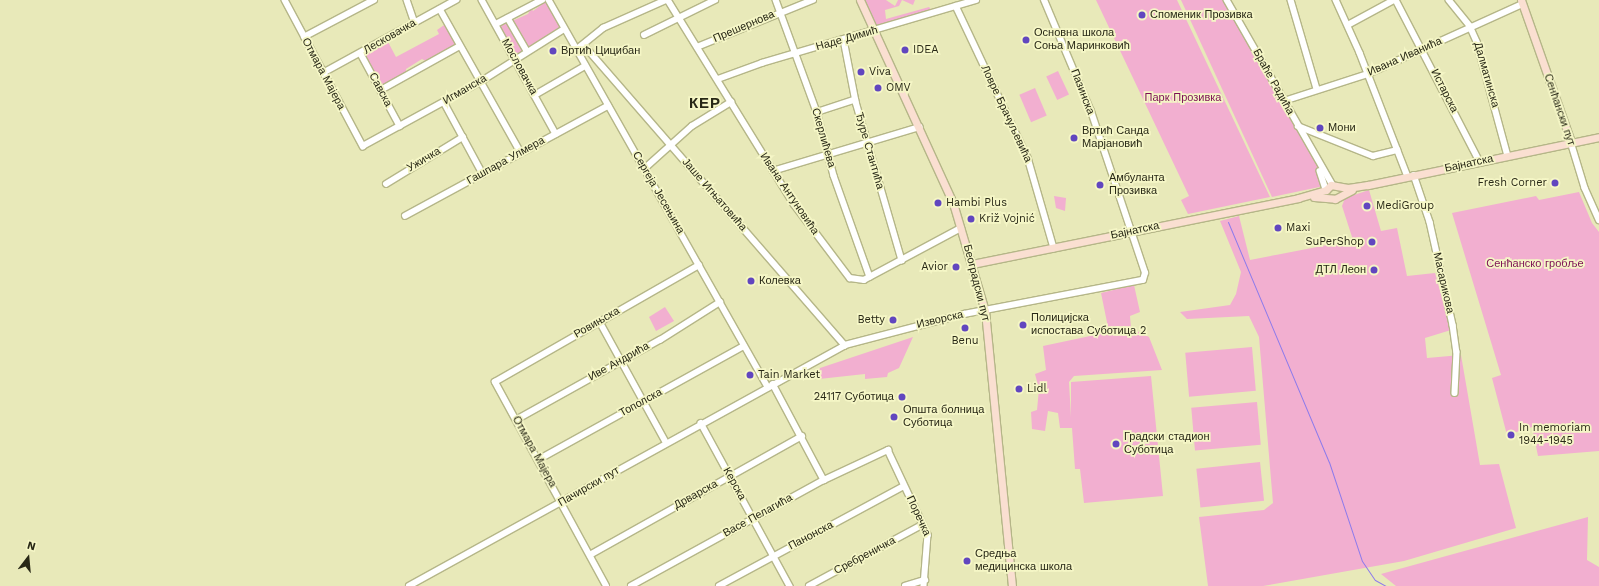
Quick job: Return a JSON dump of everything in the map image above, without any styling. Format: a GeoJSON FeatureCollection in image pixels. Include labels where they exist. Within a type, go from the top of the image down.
{"type":"FeatureCollection","features":[{"type":"Feature","properties":{"kind":"main road","name":"Београдски пут"},"geometry":{"type":"LineString","coordinates":[[860,0],[920,127],[961,228],[986,311],[1012,586]]}},
{"type":"Feature","properties":{"kind":"main road","name":"Сенћански пут"},"geometry":{"type":"LineString","coordinates":[[1522,2],[1571,142]]}},
{"type":"Feature","properties":{"kind":"main road","name":"Бајнатска"},"geometry":{"type":"LineString","coordinates":[[1326,192],[1334,199],[1339,195],[1368,185],[1599,137]]}},
{"type":"Feature","properties":{"kind":"main road","name":"Бајнатска"},"geometry":{"type":"LineString","coordinates":[[972,264],[1326,192],[1335,186],[1368,185]]}},
{"type":"Feature","properties":{"kind":"main road"},"geometry":{"type":"LineString","coordinates":[[1335,186],[1339,195]]}},
{"type":"Feature","properties":{"kind":"street"},"geometry":{"type":"LineString","coordinates":[[304,37],[374,0]]}},
{"type":"Feature","properties":{"kind":"street"},"geometry":{"type":"LineString","coordinates":[[407,0],[416,23]]}},
{"type":"Feature","properties":{"kind":"street","name":"Лесковачка"},"geometry":{"type":"LineString","coordinates":[[323,74],[456,0]]}},
{"type":"Feature","properties":{"kind":"street","name":"Мословачка"},"geometry":{"type":"LineString","coordinates":[[482,0],[556,134]]}},
{"type":"Feature","properties":{"kind":"street"},"geometry":{"type":"LineString","coordinates":[[496,24],[542,0]]}},
{"type":"Feature","properties":{"kind":"street","name":"Сергеја Јесењина"},"geometry":{"type":"LineString","coordinates":[[549,0],[744,346],[802,436],[824,480]]}},
{"type":"Feature","properties":{"kind":"street"},"geometry":{"type":"LineString","coordinates":[[576,50],[603,28],[667,0]]}},
{"type":"Feature","properties":{"kind":"street","name":"Ивана Антуновића"},"geometry":{"type":"LineString","coordinates":[[667,0],[718,79],[773,171],[847,275],[859,281],[870,277],[961,228]]}},
{"type":"Feature","properties":{"kind":"street"},"geometry":{"type":"LineString","coordinates":[[644,36],[680,20],[715,0]]}},
{"type":"Feature","properties":{"kind":"street","name":"Скерлићева"},"geometry":{"type":"LineString","coordinates":[[776,0],[794,54],[817,112],[828,153],[870,277]]}},
{"type":"Feature","properties":{"kind":"street","name":"Прешернова"},"geometry":{"type":"LineString","coordinates":[[697,47],[780,12],[813,0]]}},
{"type":"Feature","properties":{"kind":"street","name":"Наде Димић"},"geometry":{"type":"LineString","coordinates":[[718,79],[957,4],[976,0]]}},
{"type":"Feature","properties":{"kind":"street","name":"Пазинска"},"geometry":{"type":"LineString","coordinates":[[1044,0],[1091,112],[1130,233]]}},
{"type":"Feature","properties":{"kind":"street","name":"Браће Радића"},"geometry":{"type":"LineString","coordinates":[[1227,0],[1319,165],[1335,186]]}},
{"type":"Feature","properties":{"kind":"street"},"geometry":{"type":"LineString","coordinates":[[1291,0],[1317,89]]}},
{"type":"Feature","properties":{"kind":"street","name":"Масарикова"},"geometry":{"type":"LineString","coordinates":[[1336,0],[1368,74],[1397,150],[1411,176],[1430,222],[1453,325],[1457,352],[1455,393]]}},
{"type":"Feature","properties":{"kind":"street"},"geometry":{"type":"LineString","coordinates":[[1348,25],[1395,0]]}},
{"type":"Feature","properties":{"kind":"street","name":"Истарска"},"geometry":{"type":"LineString","coordinates":[[1395,0],[1423,50],[1480,162]]}},
{"type":"Feature","properties":{"kind":"street","name":"Далматинска"},"geometry":{"type":"LineString","coordinates":[[1449,0],[1470,26],[1508,156]]}},
{"type":"Feature","properties":{"kind":"street","name":"Отмара Мајера"},"geometry":{"type":"LineString","coordinates":[[284,1],[363,146]]}},
{"type":"Feature","properties":{"kind":"street","name":"Ивана Иванића"},"geometry":{"type":"LineString","coordinates":[[1284,101],[1317,89],[1368,74],[1423,50],[1522,2]]}},
{"type":"Feature","properties":{"kind":"street","name":"Ловре Брачуљевића"},"geometry":{"type":"LineString","coordinates":[[957,4],[1028,158],[1054,248]]}},
{"type":"Feature","properties":{"kind":"street"},"geometry":{"type":"LineString","coordinates":[[440,9],[520,153]]}},
{"type":"Feature","properties":{"kind":"street"},"geometry":{"type":"LineString","coordinates":[[508,18],[526,49]]}},
{"type":"Feature","properties":{"kind":"street","name":"Игманска"},"geometry":{"type":"LineString","coordinates":[[363,146],[480,82],[564,29]]}},
{"type":"Feature","properties":{"kind":"street","name":"Ђуре Стантића"},"geometry":{"type":"LineString","coordinates":[[844,40],[855,100],[866,142],[902,260]]}},
{"type":"Feature","properties":{"kind":"street","name":"Јаше Игњатовића"},"geometry":{"type":"LineString","coordinates":[[584,45],[845,345]]}},
{"type":"Feature","properties":{"kind":"street"},"geometry":{"type":"LineString","coordinates":[[381,90],[460,46]]}},
{"type":"Feature","properties":{"kind":"street","name":"Савска"},"geometry":{"type":"LineString","coordinates":[[361,54],[400,126]]}},
{"type":"Feature","properties":{"kind":"street"},"geometry":{"type":"LineString","coordinates":[[535,95],[585,66]]}},
{"type":"Feature","properties":{"kind":"street"},"geometry":{"type":"LineString","coordinates":[[817,112],[855,100]]}},
{"type":"Feature","properties":{"kind":"street"},"geometry":{"type":"LineString","coordinates":[[444,102],[483,174]]}},
{"type":"Feature","properties":{"kind":"street"},"geometry":{"type":"LineString","coordinates":[[644,169],[692,126],[731,102]]}},
{"type":"Feature","properties":{"kind":"street","name":"Гашпара Улмера"},"geometry":{"type":"LineString","coordinates":[[405,216],[608,106]]}},
{"type":"Feature","properties":{"kind":"street"},"geometry":{"type":"LineString","coordinates":[[1298,126],[1373,156],[1397,150]]}},
{"type":"Feature","properties":{"kind":"street"},"geometry":{"type":"LineString","coordinates":[[773,171],[828,153],[920,127]]}},
{"type":"Feature","properties":{"kind":"street","name":"Ужичка"},"geometry":{"type":"LineString","coordinates":[[386,184],[463,137]]}},
{"type":"Feature","properties":{"kind":"street","name":"Сенћански пут"},"geometry":{"type":"LineString","coordinates":[[1571,142],[1599,220]]}},
{"type":"Feature","properties":{"kind":"street","name":"Браће Радића"},"geometry":{"type":"LineString","coordinates":[[1319,165],[1326,192]]}},
{"type":"Feature","properties":{"kind":"street","name":"Изворска"},"geometry":{"type":"LineString","coordinates":[[770,385],[845,345],[916,325],[1141,281],[1145,273],[1130,233]]}},
{"type":"Feature","properties":{"kind":"street","name":"Ровињска"},"geometry":{"type":"LineString","coordinates":[[495,382],[699,265]]}},
{"type":"Feature","properties":{"kind":"street","name":"Иве Андрића"},"geometry":{"type":"LineString","coordinates":[[516,420],[621,361],[720,302]]}},
{"type":"Feature","properties":{"kind":"street"},"geometry":{"type":"LineString","coordinates":[[600,322],[666,442]]}},
{"type":"Feature","properties":{"kind":"street","name":"Тополска"},"geometry":{"type":"LineString","coordinates":[[538,460],[744,346]]}},
{"type":"Feature","properties":{"kind":"street","name":"Отмара Мајера"},"geometry":{"type":"LineString","coordinates":[[495,382],[606,586]]}},
{"type":"Feature","properties":{"kind":"street","name":"Пачирски пут"},"geometry":{"type":"LineString","coordinates":[[409,586],[561,503],[666,442],[770,385]]}},
{"type":"Feature","properties":{"kind":"street","name":"Керска"},"geometry":{"type":"LineString","coordinates":[[701,424],[790,586]]}},
{"type":"Feature","properties":{"kind":"street","name":"Дрварска"},"geometry":{"type":"LineString","coordinates":[[590,555],[802,436]]}},
{"type":"Feature","properties":{"kind":"street","name":"Васе Пелагића"},"geometry":{"type":"LineString","coordinates":[[631,586],[824,480],[888,450]]}},
{"type":"Feature","properties":{"kind":"street","name":"Поречка"},"geometry":{"type":"LineString","coordinates":[[888,450],[929,539],[925,583]]}},
{"type":"Feature","properties":{"kind":"street","name":"Панонска"},"geometry":{"type":"LineString","coordinates":[[719,586],[904,486]]}},
{"type":"Feature","properties":{"kind":"street","name":"Сребреничка"},"geometry":{"type":"LineString","coordinates":[[809,586],[922,525]]}},
{"type":"Feature","properties":{"kind":"street"},"geometry":{"type":"LineString","coordinates":[[906,586],[925,583]]}},
{"type":"Feature","properties":{"kind":"green space"},"geometry":{"type":"Polygon","coordinates":[[[548,0],[561,30],[558,29],[520,56],[514,56],[498,27],[528,14],[531,8],[533,11],[548,0]]]}},
{"type":"Feature","properties":{"kind":"green space"},"geometry":{"type":"Polygon","coordinates":[[[860,0],[886,0],[895,6],[898,0],[902,0],[899,6],[885,10],[886,19],[929,7],[934,13],[874,31],[860,0]]]}},
{"type":"Feature","properties":{"kind":"green space"},"geometry":{"type":"Polygon","coordinates":[[[902,0],[915,0],[913,5],[902,0]]]}},
{"type":"Feature","properties":{"kind":"green space","name":"Парк Прозивка"},"geometry":{"type":"Polygon","coordinates":[[[1096,0],[1177,0],[1270,197],[1188,214],[1181,200],[1189,196],[1096,0]]]}},
{"type":"Feature","properties":{"kind":"green space"},"geometry":{"type":"Polygon","coordinates":[[[1181,0],[1223,0],[1317,164],[1324,186],[1272,197],[1181,0]]]}},
{"type":"Feature","properties":{"kind":"green space"},"geometry":{"type":"Polygon","coordinates":[[[447,23],[459,46],[429,63],[422,59],[406,69],[406,75],[381,89],[362,54],[387,40],[396,57],[439,34],[437,30],[447,23]]]}},
{"type":"Feature","properties":{"kind":"green space"},"geometry":{"type":"Polygon","coordinates":[[[1058,71],[1069,95],[1057,100],[1046,76],[1058,71]]]}},
{"type":"Feature","properties":{"kind":"green space"},"geometry":{"type":"Polygon","coordinates":[[[1035,88],[1047,116],[1031,122],[1019,95],[1035,88]]]}},
{"type":"Feature","properties":{"kind":"green space"},"geometry":{"type":"Polygon","coordinates":[[[1369,190],[1381,231],[1397,228],[1407,276],[1435,273],[1451,330],[1425,338],[1427,358],[1461,355],[1480,465],[1499,464],[1516,528],[1404,561],[1263,586],[1208,586],[1199,517],[1264,510],[1273,503],[1259,337],[1249,316],[1187,319],[1180,312],[1230,305],[1236,294],[1241,272],[1220,221],[1239,216],[1250,260],[1353,240],[1342,206],[1345,198],[1369,190]]]}},
{"type":"Feature","properties":{"kind":"green space","name":"Сенћанско гробље"},"geometry":{"type":"Polygon","coordinates":[[[1579,192],[1592,223],[1599,232],[1599,451],[1538,456],[1532,427],[1507,435],[1492,378],[1501,375],[1452,213],[1536,196],[1539,200],[1579,192]]]}},
{"type":"Feature","properties":{"kind":"green space"},"geometry":{"type":"Polygon","coordinates":[[[1054,196],[1066,198],[1065,211],[1056,208],[1054,196]]]}},
{"type":"Feature","properties":{"kind":"green space"},"geometry":{"type":"Polygon","coordinates":[[[1134,285],[1140,312],[1130,316],[1131,328],[1149,337],[1162,370],[1074,376],[1069,382],[1071,417],[1071,382],[1151,376],[1163,496],[1084,503],[1080,469],[1075,469],[1072,428],[1060,428],[1058,413],[1048,411],[1045,431],[1032,429],[1031,412],[1037,410],[1039,389],[1035,374],[1046,370],[1043,346],[1109,332],[1101,293],[1134,285]]]}},
{"type":"Feature","properties":{"kind":"green space"},"geometry":{"type":"Polygon","coordinates":[[[665,307],[674,321],[656,331],[649,317],[665,307]]]}},
{"type":"Feature","properties":{"kind":"green space"},"geometry":{"type":"Polygon","coordinates":[[[913,337],[899,368],[888,373],[887,377],[865,379],[865,374],[819,379],[817,369],[913,337]]]}},
{"type":"Feature","properties":{"kind":"green space"},"geometry":{"type":"Polygon","coordinates":[[[1252,347],[1256,391],[1189,397],[1185,353],[1252,347]]]}},
{"type":"Feature","properties":{"kind":"green space"},"geometry":{"type":"Polygon","coordinates":[[[1257,402],[1261,445],[1195,451],[1191,408],[1257,402]]]}},
{"type":"Feature","properties":{"kind":"green space"},"geometry":{"type":"Polygon","coordinates":[[[1260,462],[1264,501],[1200,507],[1196,469],[1260,462]]]}},
{"type":"Feature","properties":{"kind":"green space"},"geometry":{"type":"Polygon","coordinates":[[[1588,517],[1587,560],[1599,567],[1599,586],[1396,586],[1381,574],[1588,517]]]}},
{"type":"Feature","properties":{"kind":"waterway"},"geometry":{"type":"LineString","coordinates":[[1228,222],[1329,462],[1362,561],[1375,580],[1386,586]]}},
{"type":"Feature","properties":{"kind":"place","name":"Споменик Прозивка"},"geometry":{"type":"Point","coordinates":[1142,15]}},
{"type":"Feature","properties":{"kind":"place","name":"Основна школа Соња Маринковић"},"geometry":{"type":"Point","coordinates":[1026,40]}},
{"type":"Feature","properties":{"kind":"place","name":"IDEA"},"geometry":{"type":"Point","coordinates":[905,50]}},
{"type":"Feature","properties":{"kind":"place","name":"Вртић Цицибан"},"geometry":{"type":"Point","coordinates":[553,51]}},
{"type":"Feature","properties":{"kind":"place","name":"Viva"},"geometry":{"type":"Point","coordinates":[861,72]}},
{"type":"Feature","properties":{"kind":"place","name":"OMV"},"geometry":{"type":"Point","coordinates":[878,88]}},
{"type":"Feature","properties":{"kind":"place","name":"Мони"},"geometry":{"type":"Point","coordinates":[1320,128]}},
{"type":"Feature","properties":{"kind":"place","name":"Вртић Санда Марјановић"},"geometry":{"type":"Point","coordinates":[1074,138]}},
{"type":"Feature","properties":{"kind":"place","name":"Fresh Corner"},"geometry":{"type":"Point","coordinates":[1555,183]}},
{"type":"Feature","properties":{"kind":"place","name":"Амбуланта Прозивка"},"geometry":{"type":"Point","coordinates":[1100,185]}},
{"type":"Feature","properties":{"kind":"place","name":"Hambi Plus"},"geometry":{"type":"Point","coordinates":[938,203]}},
{"type":"Feature","properties":{"kind":"place","name":"MediGroup"},"geometry":{"type":"Point","coordinates":[1367,206]}},
{"type":"Feature","properties":{"kind":"place","name":"Križ Vojnić"},"geometry":{"type":"Point","coordinates":[971,219]}},
{"type":"Feature","properties":{"kind":"place","name":"Maxi"},"geometry":{"type":"Point","coordinates":[1278,228]}},
{"type":"Feature","properties":{"kind":"place","name":"SuPerShop"},"geometry":{"type":"Point","coordinates":[1372,242]}},
{"type":"Feature","properties":{"kind":"place","name":"Avior"},"geometry":{"type":"Point","coordinates":[956,267]}},
{"type":"Feature","properties":{"kind":"place","name":"ДТЛ Леон"},"geometry":{"type":"Point","coordinates":[1374,270]}},
{"type":"Feature","properties":{"kind":"place","name":"Колевка"},"geometry":{"type":"Point","coordinates":[751,281]}},
{"type":"Feature","properties":{"kind":"place","name":"Betty"},"geometry":{"type":"Point","coordinates":[893,320]}},
{"type":"Feature","properties":{"kind":"place","name":"Полицијска испостава Суботица 2"},"geometry":{"type":"Point","coordinates":[1023,325]}},
{"type":"Feature","properties":{"kind":"place","name":"Benu"},"geometry":{"type":"Point","coordinates":[965,328]}},
{"type":"Feature","properties":{"kind":"place","name":"Tain Market"},"geometry":{"type":"Point","coordinates":[750,375]}},
{"type":"Feature","properties":{"kind":"place","name":"Lidl"},"geometry":{"type":"Point","coordinates":[1019,389]}},
{"type":"Feature","properties":{"kind":"place","name":"24117 Суботица"},"geometry":{"type":"Point","coordinates":[902,397]}},
{"type":"Feature","properties":{"kind":"place","name":"Општа болница Суботица"},"geometry":{"type":"Point","coordinates":[894,417]}},
{"type":"Feature","properties":{"kind":"place","name":"In memoriam 1944-1945"},"geometry":{"type":"Point","coordinates":[1511,435]}},
{"type":"Feature","properties":{"kind":"place","name":"Градски стадион Суботица"},"geometry":{"type":"Point","coordinates":[1116,444]}},
{"type":"Feature","properties":{"kind":"place","name":"Средња медицинска школа"},"geometry":{"type":"Point","coordinates":[967,561]}},
{"type":"Feature","properties":{"kind":"district","name":"КЕР"},"geometry":{"type":"Point","coordinates":[705,104]}}]}
